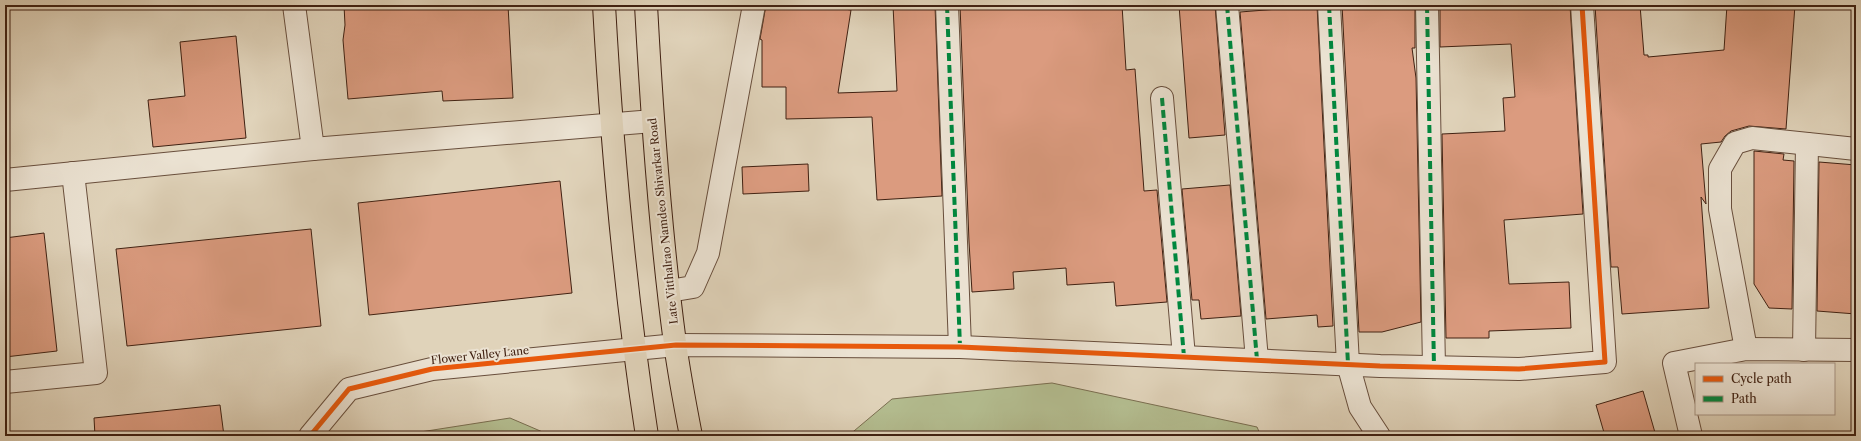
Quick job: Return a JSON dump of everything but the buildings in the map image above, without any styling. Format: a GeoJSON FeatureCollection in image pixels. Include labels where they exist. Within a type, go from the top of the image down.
{"type":"FeatureCollection","features":[{"type":"Feature","properties":{"kind":"main road"},"geometry":{"type":"LineString","coordinates":[[604,5],[611,125],[633,349],[647,436]]}},
{"type":"Feature","properties":{"kind":"main road","name":"Late Vitthalrao Namdeo Shivarkar Road"},"geometry":{"type":"LineString","coordinates":[[646,5],[652,121],[669,291],[690,436]]}},
{"type":"Feature","properties":{"kind":"street"},"geometry":{"type":"LineString","coordinates":[[294,5],[314,149]]}},
{"type":"Feature","properties":{"kind":"street"},"geometry":{"type":"LineString","coordinates":[[669,291],[693,286],[708,253],[754,5]]}},
{"type":"Feature","properties":{"kind":"street"},"geometry":{"type":"LineString","coordinates":[[947,5],[960,347]]}},
{"type":"Feature","properties":{"kind":"street"},"geometry":{"type":"LineString","coordinates":[[1227,5],[1257,360]]}},
{"type":"Feature","properties":{"kind":"street"},"geometry":{"type":"LineString","coordinates":[[1329,5],[1348,364],[1360,407],[1379,436]]}},
{"type":"Feature","properties":{"kind":"street"},"geometry":{"type":"LineString","coordinates":[[1427,5],[1434,367]]}},
{"type":"Feature","properties":{"kind":"street","name":"Flower Valley Lane"},"geometry":{"type":"LineString","coordinates":[[310,436],[349,389],[432,369],[676,345],[960,347],[1348,364],[1519,369],[1605,362],[1582,5]]}},
{"type":"Feature","properties":{"kind":"street"},"geometry":{"type":"LineString","coordinates":[[1162,98],[1184,357]]}},
{"type":"Feature","properties":{"kind":"street"},"geometry":{"type":"LineString","coordinates":[[5,180],[314,149],[652,121]]}},
{"type":"Feature","properties":{"kind":"street"},"geometry":{"type":"LineString","coordinates":[[1746,349],[1720,209],[1720,169],[1735,143],[1752,138],[1856,149]]}},
{"type":"Feature","properties":{"kind":"street"},"geometry":{"type":"LineString","coordinates":[[1804,350],[1806,144]]}},
{"type":"Feature","properties":{"kind":"street"},"geometry":{"type":"LineString","coordinates":[[5,382],[96,373],[73,173]]}},
{"type":"Feature","properties":{"kind":"street"},"geometry":{"type":"LineString","coordinates":[[1691,436],[1674,363],[1746,349],[1856,350]]}},
{"type":"Feature","properties":{"kind":"green space"},"geometry":{"type":"Polygon","coordinates":[[[1052,383],[1257,427],[1261,436],[848,436],[892,399],[1052,383]]]}},
{"type":"Feature","properties":{"kind":"green space"},"geometry":{"type":"Polygon","coordinates":[[[510,418],[552,436],[399,436],[401,435],[510,418]]]}},
{"type":"Feature","properties":{"kind":"marked path"},"geometry":{"type":"LineString","coordinates":[[947,5],[960,347]]}},
{"type":"Feature","properties":{"kind":"marked path"},"geometry":{"type":"LineString","coordinates":[[1227,5],[1257,360]]}},
{"type":"Feature","properties":{"kind":"marked path"},"geometry":{"type":"LineString","coordinates":[[1329,5],[1348,364]]}},
{"type":"Feature","properties":{"kind":"marked path"},"geometry":{"type":"LineString","coordinates":[[1427,5],[1434,367]]}},
{"type":"Feature","properties":{"kind":"marked path"},"geometry":{"type":"LineString","coordinates":[[1162,98],[1184,357]]}},
{"type":"Feature","properties":{"kind":"cycle path"},"geometry":{"type":"LineString","coordinates":[[310,436],[349,389],[432,369],[676,345],[960,347],[1380,366],[1519,369],[1605,362],[1582,5]]}}]}
